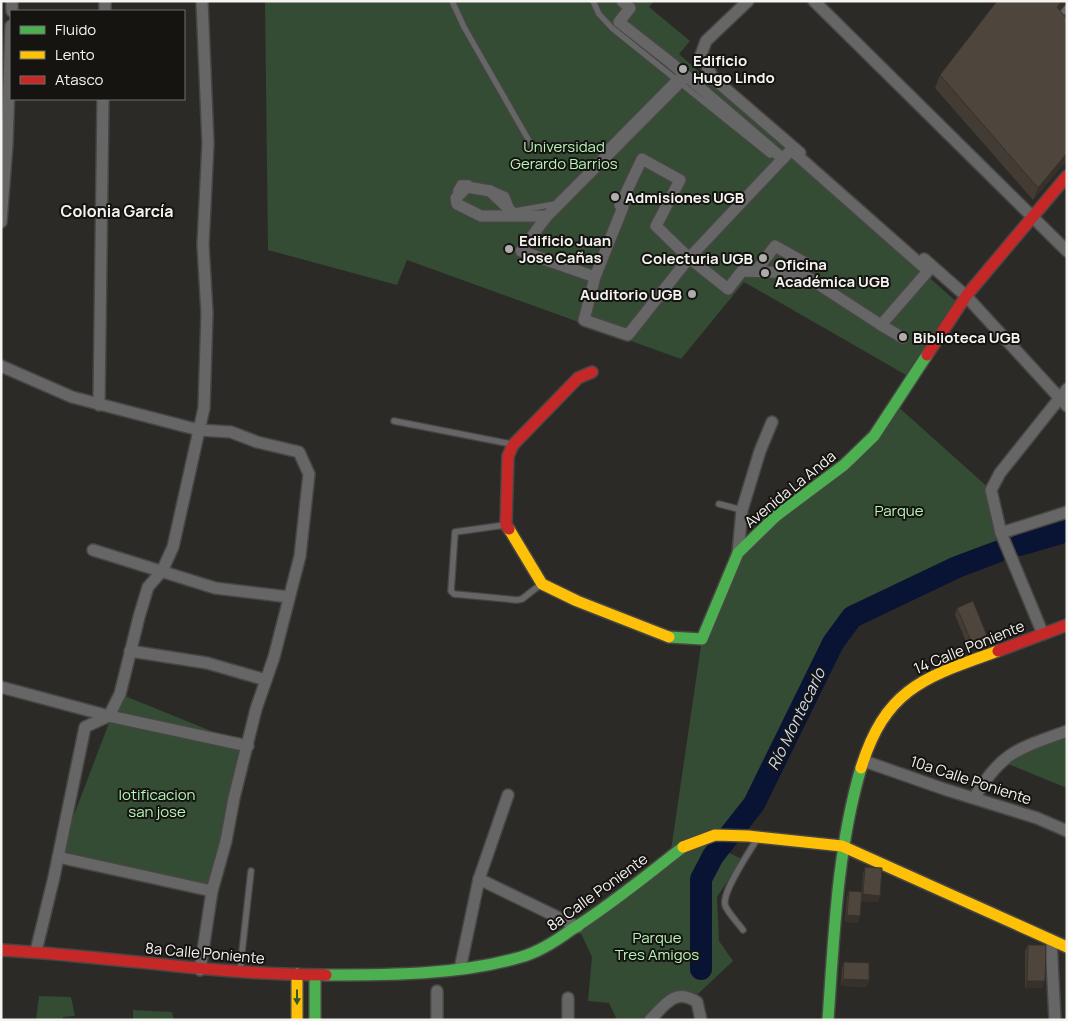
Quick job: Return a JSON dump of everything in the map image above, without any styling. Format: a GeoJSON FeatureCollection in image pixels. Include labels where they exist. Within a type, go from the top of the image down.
{"type":"FeatureCollection","features":[{"type":"Feature","properties":{"kind":"street"},"geometry":{"type":"LineString","coordinates":[[36,951],[85,727],[109,716],[120,694],[148,587],[162,571],[173,547],[204,408],[207,313],[203,245],[208,144],[202,1]]}},
{"type":"Feature","properties":{"kind":"street"},"geometry":{"type":"LineString","coordinates":[[622,1],[630,8],[619,22],[681,79],[779,161]]}},
{"type":"Feature","properties":{"kind":"street"},"geometry":{"type":"LineString","coordinates":[[748,1],[706,41],[701,55],[713,78],[966,296],[1064,398],[1000,474],[991,490],[1001,533],[1043,634]]}},
{"type":"Feature","properties":{"kind":"street"},"geometry":{"type":"LineString","coordinates":[[814,1],[1033,216],[1067,252]]}},
{"type":"Feature","properties":{"kind":"street"},"geometry":{"type":"LineString","coordinates":[[1,222],[7,144],[10,56]]}},
{"type":"Feature","properties":{"kind":"street"},"geometry":{"type":"LineString","coordinates":[[595,277],[521,251],[547,216],[681,79]]}},
{"type":"Feature","properties":{"kind":"street"},"geometry":{"type":"LineString","coordinates":[[99,404],[103,100]]}},
{"type":"Feature","properties":{"kind":"street"},"geometry":{"type":"LineString","coordinates":[[881,325],[928,271],[791,150],[689,258],[628,335],[584,320],[595,277],[623,207],[620,205],[642,159],[680,180],[656,226],[689,258],[728,289],[742,271],[801,273],[881,325],[903,338]]}},
{"type":"Feature","properties":{"kind":"street","name":"Avenida La Anda"},"geometry":{"type":"LineString","coordinates":[[542,584],[577,601],[674,639],[702,638],[738,553],[776,516],[844,465],[874,436],[966,296],[1067,176]]}},
{"type":"Feature","properties":{"kind":"street"},"geometry":{"type":"LineString","coordinates":[[513,213],[490,191],[467,186],[458,201],[481,216],[513,213],[547,216]]}},
{"type":"Feature","properties":{"kind":"street"},"geometry":{"type":"LineString","coordinates":[[756,271],[775,246],[807,264],[801,273]]}},
{"type":"Feature","properties":{"kind":"street"},"geometry":{"type":"LineString","coordinates":[[1,366],[72,397],[198,430],[231,432],[257,442],[299,452],[309,474],[300,556],[266,680],[256,708],[212,891],[200,970]]}},
{"type":"Feature","properties":{"kind":"street"},"geometry":{"type":"LineString","coordinates":[[542,584],[506,525],[508,456],[513,444],[578,378],[592,372]]}},
{"type":"Feature","properties":{"kind":"street"},"geometry":{"type":"LineString","coordinates":[[738,553],[742,510],[760,451],[772,422]]}},
{"type":"Feature","properties":{"kind":"street"},"geometry":{"type":"LineString","coordinates":[[1001,533],[1067,512]]}},
{"type":"Feature","properties":{"kind":"street"},"geometry":{"type":"LineString","coordinates":[[93,550],[216,588],[289,597]]}},
{"type":"Feature","properties":{"kind":"street","name":"14 Calle Poniente"},"geometry":{"type":"LineString","coordinates":[[828,1020],[842,846],[851,799],[864,761],[890,708],[906,692],[922,680],[1067,625]]}},
{"type":"Feature","properties":{"kind":"street"},"geometry":{"type":"LineString","coordinates":[[130,651],[207,663],[266,680]]}},
{"type":"Feature","properties":{"kind":"street"},"geometry":{"type":"LineString","coordinates":[[1,687],[109,716],[248,746]]}},
{"type":"Feature","properties":{"kind":"street"},"geometry":{"type":"LineString","coordinates":[[974,798],[988,774],[1016,750],[1067,731]]}},
{"type":"Feature","properties":{"kind":"street","name":"10a Calle Poniente"},"geometry":{"type":"LineString","coordinates":[[864,761],[1037,818],[1067,831]]}},
{"type":"Feature","properties":{"kind":"street"},"geometry":{"type":"LineString","coordinates":[[460,969],[479,879],[508,795]]}},
{"type":"Feature","properties":{"kind":"street","name":"8a Calle Poniente"},"geometry":{"type":"LineString","coordinates":[[1,950],[36,951],[200,970],[240,972],[315,975],[460,969],[522,957],[548,946],[578,927],[684,846],[715,835],[753,836],[842,846],[1067,947]]}},
{"type":"Feature","properties":{"kind":"street"},"geometry":{"type":"LineString","coordinates":[[58,857],[212,891]]}},
{"type":"Feature","properties":{"kind":"street"},"geometry":{"type":"LineString","coordinates":[[479,879],[578,927]]}},
{"type":"Feature","properties":{"kind":"street"},"geometry":{"type":"LineString","coordinates":[[1052,940],[1054,1020]]}},
{"type":"Feature","properties":{"kind":"street"},"geometry":{"type":"LineString","coordinates":[[297,974],[297,1020]]}},
{"type":"Feature","properties":{"kind":"street"},"geometry":{"type":"LineString","coordinates":[[315,975],[315,1020]]}},
{"type":"Feature","properties":{"kind":"street"},"geometry":{"type":"LineString","coordinates":[[436,1020],[437,991]]}},
{"type":"Feature","properties":{"kind":"street"},"geometry":{"type":"LineString","coordinates":[[650,1020],[671,999],[679,996],[688,996],[697,1002],[701,1020]]}},
{"type":"Feature","properties":{"kind":"street"},"geometry":{"type":"LineString","coordinates":[[568,998],[568,1020]]}},
{"type":"Feature","properties":{"kind":"lane"},"geometry":{"type":"LineString","coordinates":[[452,1],[464,27],[532,146]]}},
{"type":"Feature","properties":{"kind":"lane"},"geometry":{"type":"LineString","coordinates":[[513,213],[553,205],[562,198],[609,145],[681,79],[612,28],[599,14],[593,1]]}},
{"type":"Feature","properties":{"kind":"lane"},"geometry":{"type":"LineString","coordinates":[[1059,23],[1058,16],[1067,7]]}},
{"type":"Feature","properties":{"kind":"lane"},"geometry":{"type":"LineString","coordinates":[[779,161],[785,140]]}},
{"type":"Feature","properties":{"kind":"lane"},"geometry":{"type":"LineString","coordinates":[[394,421],[513,444]]}},
{"type":"Feature","properties":{"kind":"lane"},"geometry":{"type":"LineString","coordinates":[[719,504],[742,510]]}},
{"type":"Feature","properties":{"kind":"lane"},"geometry":{"type":"LineString","coordinates":[[506,525],[455,532],[451,591],[454,594],[517,600],[542,584]]}},
{"type":"Feature","properties":{"kind":"lane"},"geometry":{"type":"LineString","coordinates":[[743,930],[726,906],[725,900],[753,836]]}},
{"type":"Feature","properties":{"kind":"lane"},"geometry":{"type":"LineString","coordinates":[[240,972],[251,871]]}},
{"type":"Feature","properties":{"kind":"green space","name":"Universidad Gerardo Barrios"},"geometry":{"type":"Polygon","coordinates":[[[265,1],[654,1],[649,7],[690,41],[679,54],[960,305],[906,375],[744,282],[681,359],[407,260],[397,285],[268,250],[265,1]]]}},
{"type":"Feature","properties":{"kind":"green space","name":"Parque"},"geometry":{"type":"Polygon","coordinates":[[[895,404],[991,490],[997,552],[852,617],[802,709],[754,804],[704,841],[742,859],[717,897],[719,941],[733,961],[699,993],[643,1020],[617,1020],[609,1003],[588,1001],[592,957],[578,927],[670,857],[702,639],[749,542],[811,491],[895,404]]]}},
{"type":"Feature","properties":{"kind":"green space","name":"lotificacion san jose"},"geometry":{"type":"Polygon","coordinates":[[[120,694],[248,746],[212,891],[58,857],[120,694]]]}},
{"type":"Feature","properties":{"kind":"green space"},"geometry":{"type":"Polygon","coordinates":[[[1067,734],[1067,788],[1001,761],[1067,734]]]}},
{"type":"Feature","properties":{"kind":"green space"},"geometry":{"type":"Polygon","coordinates":[[[39,996],[71,997],[75,1016],[63,1017],[62,1020],[36,1020],[39,996]]]}},
{"type":"Feature","properties":{"kind":"green space"},"geometry":{"type":"Polygon","coordinates":[[[133,1010],[172,1012],[174,1020],[133,1020],[133,1010]]]}},
{"type":"Feature","properties":{"kind":"building"},"geometry":{"type":"Polygon","coordinates":[[[997,1],[1062,1],[1057,7],[1067,19],[1067,153],[1038,188],[940,75],[997,1]]]}},
{"type":"Feature","properties":{"kind":"building"},"geometry":{"type":"Polygon","coordinates":[[[973,601],[987,636],[972,643],[957,608],[973,601]]]}},
{"type":"Feature","properties":{"kind":"building"},"geometry":{"type":"Polygon","coordinates":[[[865,867],[882,868],[880,896],[863,894],[865,867]]]}},
{"type":"Feature","properties":{"kind":"building"},"geometry":{"type":"Polygon","coordinates":[[[849,891],[862,892],[860,916],[847,915],[849,891]]]}},
{"type":"Feature","properties":{"kind":"building"},"geometry":{"type":"Polygon","coordinates":[[[1028,945],[1046,945],[1045,981],[1027,981],[1028,945]]]}},
{"type":"Feature","properties":{"kind":"building"},"geometry":{"type":"Polygon","coordinates":[[[844,962],[869,963],[869,980],[843,979],[844,962]]]}},
{"type":"Feature","properties":{"kind":"waterway","name":"Río Montecarlo"},"geometry":{"type":"LineString","coordinates":[[1020,545],[1067,531]]}},
{"type":"Feature","properties":{"kind":"waterway","name":"Río Montecarlo"},"geometry":{"type":"LineString","coordinates":[[701,969],[701,879],[713,856],[754,804],[833,643],[852,617],[957,567],[997,552]]}},
{"type":"Feature","properties":{"kind":"traffic: fast"},"geometry":{"type":"LineString","coordinates":[[669,637],[702,639],[738,553],[776,516],[844,465],[874,436],[927,355]]}},
{"type":"Feature","properties":{"kind":"traffic: fast"},"geometry":{"type":"LineString","coordinates":[[828,1020],[842,861],[853,799],[861,768]]}},
{"type":"Feature","properties":{"kind":"traffic: fast"},"geometry":{"type":"LineString","coordinates":[[326,975],[449,971],[497,963],[528,955],[553,942],[600,910],[683,847]]}},
{"type":"Feature","properties":{"kind":"traffic: fast"},"geometry":{"type":"LineString","coordinates":[[315,975],[315,1020]]}},
{"type":"Feature","properties":{"kind":"traffic: slow"},"geometry":{"type":"LineString","coordinates":[[509,529],[542,584],[577,601],[669,637]]}},
{"type":"Feature","properties":{"kind":"traffic: slow"},"geometry":{"type":"LineString","coordinates":[[861,768],[871,741],[883,719],[896,702],[930,678],[998,651]]}},
{"type":"Feature","properties":{"kind":"traffic: slow"},"geometry":{"type":"LineString","coordinates":[[683,847],[715,835],[748,836],[842,846],[1067,947]]}},
{"type":"Feature","properties":{"kind":"traffic: slow"},"geometry":{"type":"LineString","coordinates":[[297,974],[297,1020]]}},
{"type":"Feature","properties":{"kind":"traffic: jam"},"geometry":{"type":"LineString","coordinates":[[927,355],[966,296],[1067,176]]}},
{"type":"Feature","properties":{"kind":"traffic: jam"},"geometry":{"type":"LineString","coordinates":[[509,529],[506,525],[508,456],[513,445],[578,378],[592,372]]}},
{"type":"Feature","properties":{"kind":"traffic: jam"},"geometry":{"type":"LineString","coordinates":[[998,651],[1067,625]]}},
{"type":"Feature","properties":{"kind":"traffic: jam"},"geometry":{"type":"LineString","coordinates":[[1,950],[82,956],[204,969],[326,975]]}},
{"type":"Feature","properties":{"kind":"place","name":"Edificio Hugo Lindo"},"geometry":{"type":"Point","coordinates":[683,69]}},
{"type":"Feature","properties":{"kind":"place","name":"Admisiones UGB"},"geometry":{"type":"Point","coordinates":[615,197]}},
{"type":"Feature","properties":{"kind":"place","name":"Edificio Juan Jose Cañas"},"geometry":{"type":"Point","coordinates":[509,249]}},
{"type":"Feature","properties":{"kind":"place","name":"Colecturia UGB"},"geometry":{"type":"Point","coordinates":[763,258]}},
{"type":"Feature","properties":{"kind":"place","name":"Oficina Académica UGB"},"geometry":{"type":"Point","coordinates":[765,273]}},
{"type":"Feature","properties":{"kind":"place","name":"Auditorio UGB"},"geometry":{"type":"Point","coordinates":[692,294]}},
{"type":"Feature","properties":{"kind":"place","name":"Biblioteca UGB"},"geometry":{"type":"Point","coordinates":[903,337]}},
{"type":"Feature","properties":{"kind":"district","name":"Colonia García"},"geometry":{"type":"Point","coordinates":[117,211]}},
{"type":"Feature","properties":{"kind":"park label","name":"Parque Tres Amigos"},"geometry":{"type":"Point","coordinates":[657,946]}}]}
